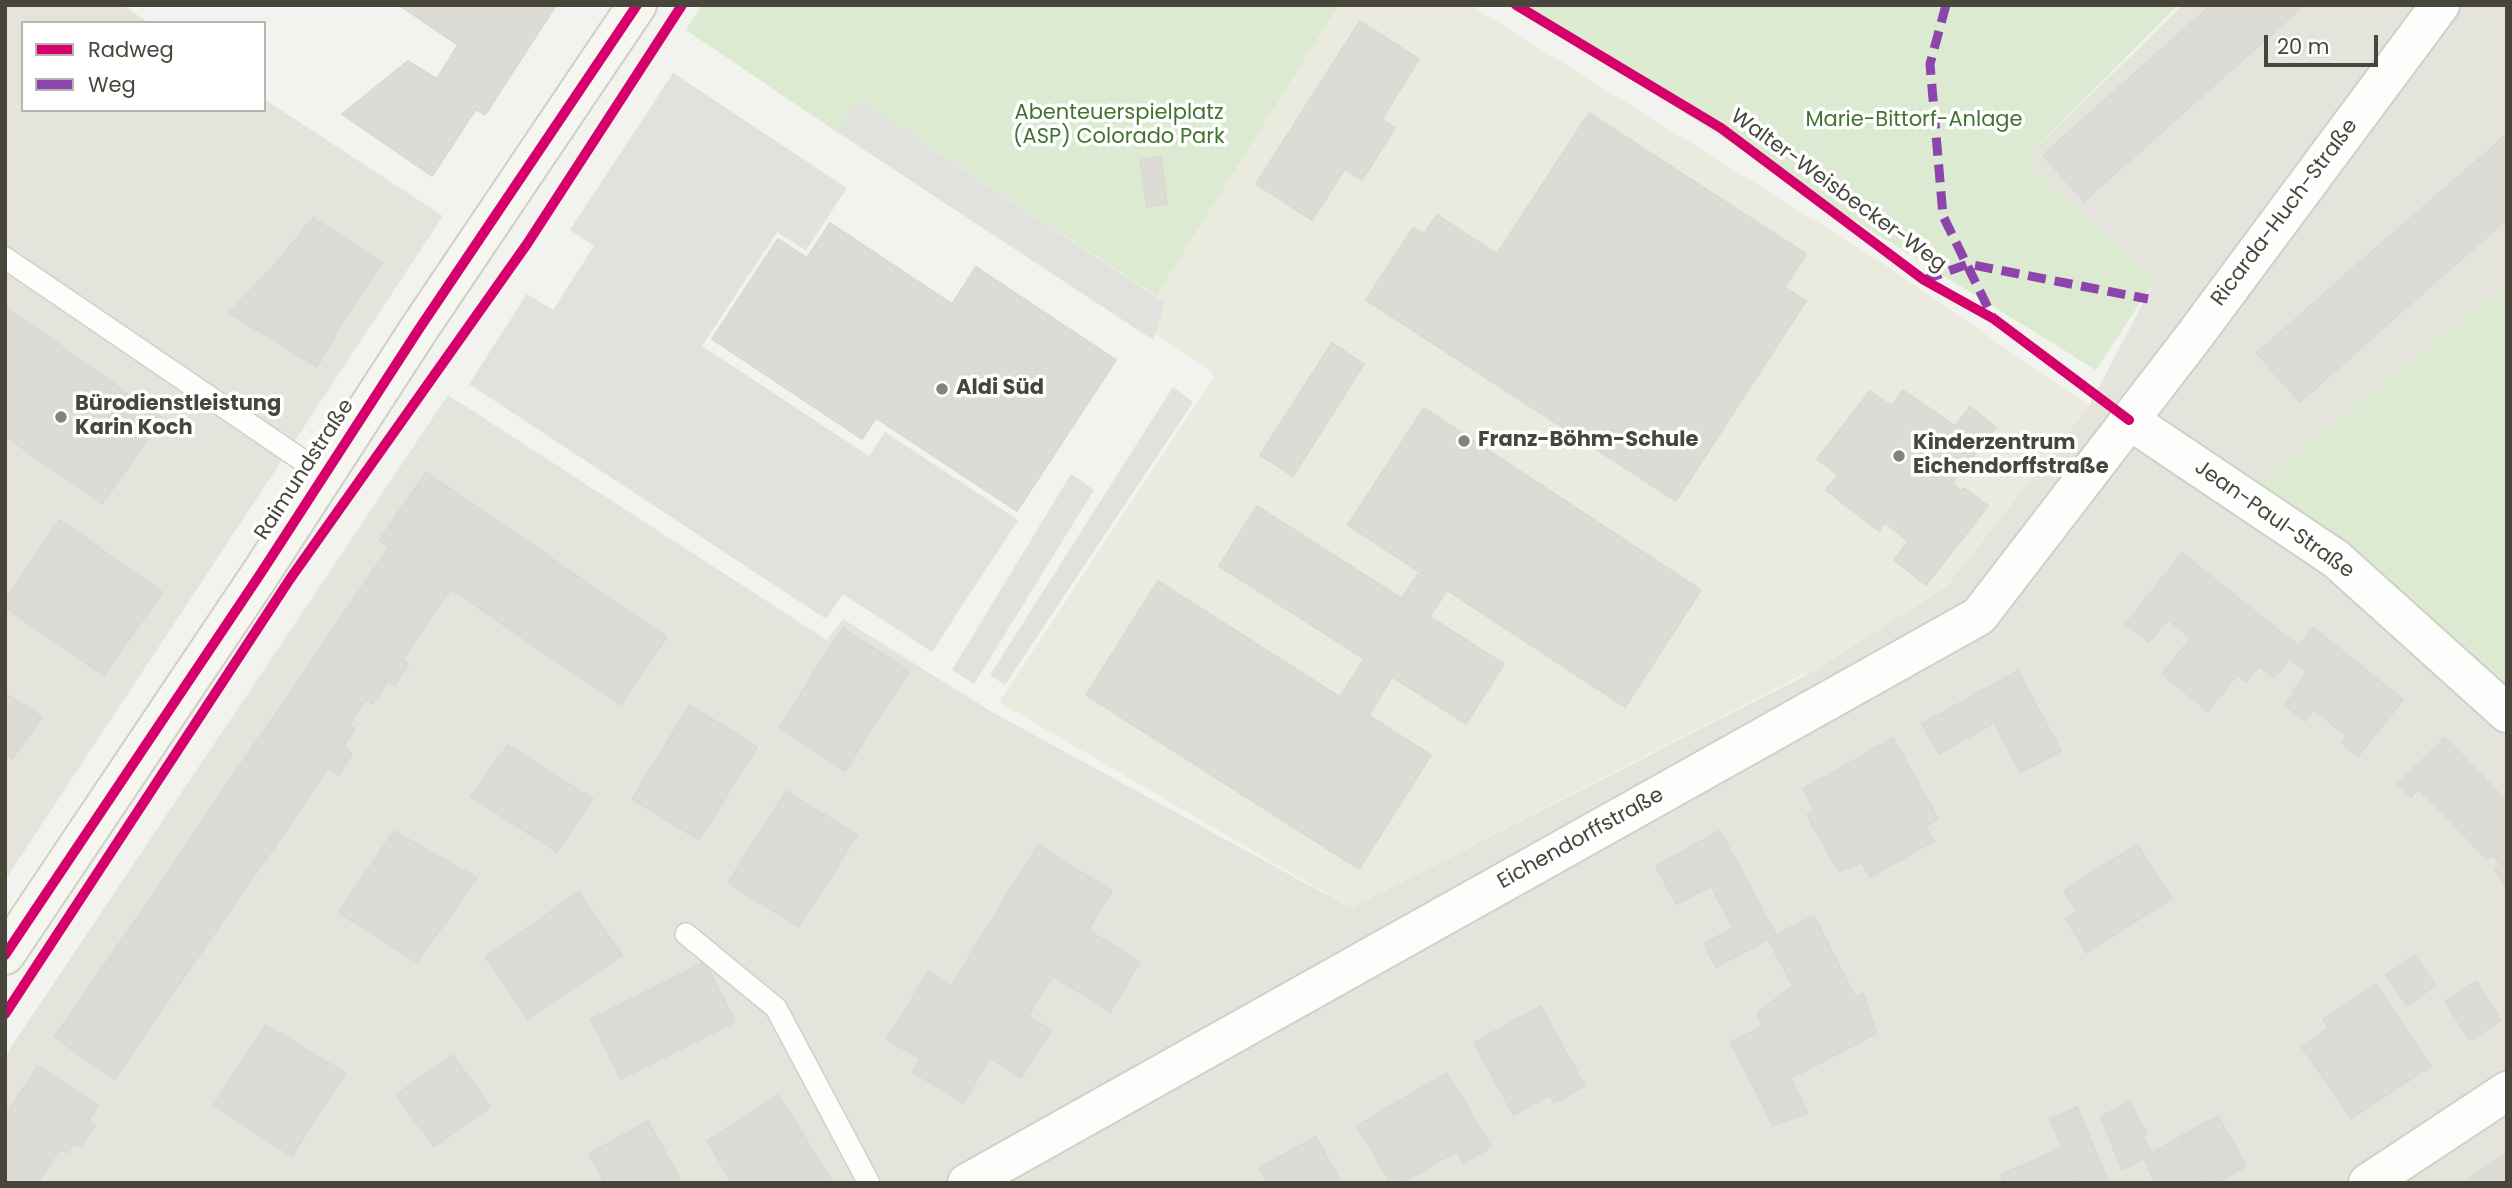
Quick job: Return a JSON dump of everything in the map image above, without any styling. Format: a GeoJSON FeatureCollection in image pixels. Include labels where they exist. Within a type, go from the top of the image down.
{"type":"FeatureCollection","features":[{"type":"Feature","properties":{"kind":"street","name":"Raimundstraße"},"geometry":{"type":"LineString","coordinates":[[5,955],[637,5]]}},
{"type":"Feature","properties":{"kind":"street","name":"Ricarda-Huch-Straße"},"geometry":{"type":"LineString","coordinates":[[2129,420],[2440,5]]}},
{"type":"Feature","properties":{"kind":"street","name":"Jean-Paul-Straße"},"geometry":{"type":"LineString","coordinates":[[2129,420],[2336,559],[2507,713]]}},
{"type":"Feature","properties":{"kind":"street","name":"Eichendorffstraße"},"geometry":{"type":"LineString","coordinates":[[967,1183],[1979,616],[2129,420]]}},
{"type":"Feature","properties":{"kind":"street"},"geometry":{"type":"LineString","coordinates":[[2368,1183],[2507,1091]]}},
{"type":"Feature","properties":{"kind":"lane"},"geometry":{"type":"LineString","coordinates":[[5,258],[324,475]]}},
{"type":"Feature","properties":{"kind":"lane"},"geometry":{"type":"LineString","coordinates":[[685,934],[776,1008],[869,1183]]}},
{"type":"Feature","properties":{"kind":"shaded area"},"geometry":{"type":"Polygon","coordinates":[[[5,5],[123,5],[146,21],[21,21],[21,112],[266,112],[266,100],[443,216],[5,880],[5,5]]]}},
{"type":"Feature","properties":{"kind":"shaded area","name":"Franz-Böhm-Schule"},"geometry":{"type":"Polygon","coordinates":[[[1339,5],[1470,5],[1881,262],[2089,406],[1946,587],[1810,673],[1351,908],[999,702],[1214,377],[1209,369],[1154,334],[1165,304],[1156,296],[1339,5]]]}},
{"type":"Feature","properties":{"kind":"shaded area"},"geometry":{"type":"Polygon","coordinates":[[[2183,5],[2507,5],[2507,1183],[5,1183],[5,1056],[448,395],[827,640],[843,619],[992,712],[1351,908],[1810,673],[1946,587],[2089,406],[2155,280],[2024,160],[2183,5]]]}},
{"type":"Feature","properties":{"kind":"shaded area"},"geometry":{"type":"Polygon","coordinates":[[[673,73],[847,188],[806,250],[777,232],[702,346],[869,456],[885,432],[1018,520],[932,652],[843,594],[826,619],[469,384],[527,294],[553,310],[594,246],[570,230],[673,73]]]}},
{"type":"Feature","properties":{"kind":"shaded area"},"geometry":{"type":"Polygon","coordinates":[[[859,100],[1165,303],[1153,340],[837,132],[859,100]]]}},
{"type":"Feature","properties":{"kind":"shaded area"},"geometry":{"type":"Polygon","coordinates":[[[1173,387],[1193,402],[1005,685],[990,675],[1173,387]]]}},
{"type":"Feature","properties":{"kind":"shaded area"},"geometry":{"type":"Polygon","coordinates":[[[1071,474],[1094,490],[974,684],[952,670],[1071,474]]]}},
{"type":"Feature","properties":{"kind":"green space","name":"Abenteuerspielplatz (ASP) Colorado Park"},"geometry":{"type":"Polygon","coordinates":[[[702,5],[1339,5],[1156,296],[859,100],[837,132],[686,30],[702,5]]]}},
{"type":"Feature","properties":{"kind":"green space","name":"Marie-Bittorf-Anlage"},"geometry":{"type":"Polygon","coordinates":[[[1516,5],[2178,5],[2024,160],[2155,280],[2096,370],[1786,178],[1516,5]]]}},
{"type":"Feature","properties":{"kind":"green space"},"geometry":{"type":"Polygon","coordinates":[[[2498,290],[2507,303],[2507,685],[2377,573],[2258,484],[2498,290]]]}},
{"type":"Feature","properties":{"kind":"building"},"geometry":{"type":"Polygon","coordinates":[[[556,5],[485,115],[476,109],[432,176],[342,114],[408,61],[437,79],[458,45],[402,7],[556,5]]]}},
{"type":"Feature","properties":{"kind":"building"},"geometry":{"type":"Polygon","coordinates":[[[2211,5],[2302,7],[2193,104],[2152,58],[2211,5]]]}},
{"type":"Feature","properties":{"kind":"building"},"geometry":{"type":"Polygon","coordinates":[[[1360,21],[1419,59],[1382,119],[1395,128],[1362,180],[1345,169],[1312,220],[1256,184],[1360,21]]]}},
{"type":"Feature","properties":{"kind":"building"},"geometry":{"type":"Polygon","coordinates":[[[2152,58],[2193,104],[2084,201],[2043,155],[2152,58]]]}},
{"type":"Feature","properties":{"kind":"building"},"geometry":{"type":"Polygon","coordinates":[[[1589,113],[1806,254],[1785,287],[1806,301],[1676,501],[1366,300],[1413,228],[1424,234],[1437,215],[1497,254],[1589,113]]]}},
{"type":"Feature","properties":{"kind":"building"},"geometry":{"type":"Polygon","coordinates":[[[2507,134],[2507,191],[2479,159],[2507,134]]]}},
{"type":"Feature","properties":{"kind":"building"},"geometry":{"type":"Polygon","coordinates":[[[1161,157],[1167,204],[1147,207],[1140,160],[1161,157]]]}},
{"type":"Feature","properties":{"kind":"building"},"geometry":{"type":"Polygon","coordinates":[[[2479,159],[2507,191],[2507,219],[2410,304],[2367,256],[2479,159]]]}},
{"type":"Feature","properties":{"kind":"building"},"geometry":{"type":"Polygon","coordinates":[[[313,218],[382,263],[343,321],[273,267],[313,218]]]}},
{"type":"Feature","properties":{"kind":"building","name":"Aldi Süd"},"geometry":{"type":"Polygon","coordinates":[[[830,223],[952,304],[976,267],[1116,360],[1017,511],[876,418],[862,439],[712,339],[778,239],[807,258],[830,223]]]}},
{"type":"Feature","properties":{"kind":"building"},"geometry":{"type":"Polygon","coordinates":[[[2367,256],[2410,304],[2300,402],[2257,353],[2367,256]]]}},
{"type":"Feature","properties":{"kind":"building"},"geometry":{"type":"Polygon","coordinates":[[[273,267],[343,321],[317,367],[229,313],[273,267]]]}},
{"type":"Feature","properties":{"kind":"building"},"geometry":{"type":"Polygon","coordinates":[[[5,306],[162,418],[102,504],[5,436],[5,306]]]}},
{"type":"Feature","properties":{"kind":"building"},"geometry":{"type":"Polygon","coordinates":[[[1332,343],[1364,364],[1293,476],[1260,455],[1332,343]]]}},
{"type":"Feature","properties":{"kind":"building"},"geometry":{"type":"Polygon","coordinates":[[[1903,390],[1955,426],[1970,407],[1996,427],[1952,483],[1961,491],[1964,488],[1988,506],[1926,585],[1894,560],[1908,541],[1885,522],[1879,531],[1826,490],[1838,475],[1817,459],[1870,391],[1891,406],[1903,390]]]}},
{"type":"Feature","properties":{"kind":"building"},"geometry":{"type":"Polygon","coordinates":[[[1424,408],[1701,590],[1625,707],[1348,525],[1424,408]]]}},
{"type":"Feature","properties":{"kind":"building"},"geometry":{"type":"Polygon","coordinates":[[[426,472],[498,521],[402,660],[341,618],[389,547],[379,541],[426,472]]]}},
{"type":"Feature","properties":{"kind":"building"},"geometry":{"type":"Polygon","coordinates":[[[1257,506],[1504,664],[1466,724],[1219,566],[1257,506]]]}},
{"type":"Feature","properties":{"kind":"building"},"geometry":{"type":"Polygon","coordinates":[[[60,520],[162,592],[104,676],[5,607],[5,599],[60,520]]]}},
{"type":"Feature","properties":{"kind":"building"},"geometry":{"type":"Polygon","coordinates":[[[498,521],[554,560],[508,628],[451,589],[498,521]]]}},
{"type":"Feature","properties":{"kind":"building"},"geometry":{"type":"Polygon","coordinates":[[[2182,553],[2228,590],[2191,638],[2168,619],[2149,642],[2126,624],[2182,553]]]}},
{"type":"Feature","properties":{"kind":"building"},"geometry":{"type":"Polygon","coordinates":[[[554,560],[611,599],[564,666],[508,628],[554,560]]]}},
{"type":"Feature","properties":{"kind":"building"},"geometry":{"type":"Polygon","coordinates":[[[1418,574],[1446,592],[1430,616],[1402,598],[1418,574]]]}},
{"type":"Feature","properties":{"kind":"building"},"geometry":{"type":"Polygon","coordinates":[[[1158,581],[1431,755],[1359,869],[1086,695],[1158,581]]]}},
{"type":"Feature","properties":{"kind":"building"},"geometry":{"type":"Polygon","coordinates":[[[2228,590],[2284,635],[2246,682],[2191,638],[2228,590]]]}},
{"type":"Feature","properties":{"kind":"building"},"geometry":{"type":"Polygon","coordinates":[[[611,599],[667,637],[621,705],[564,666],[611,599]]]}},
{"type":"Feature","properties":{"kind":"building"},"geometry":{"type":"Polygon","coordinates":[[[341,618],[409,664],[394,686],[388,681],[372,704],[366,700],[349,725],[355,729],[343,747],[352,754],[338,775],[267,726],[341,618]]]}},
{"type":"Feature","properties":{"kind":"building"},"geometry":{"type":"Polygon","coordinates":[[[843,628],[909,671],[845,771],[779,727],[843,628]]]}},
{"type":"Feature","properties":{"kind":"building"},"geometry":{"type":"Polygon","coordinates":[[[2313,628],[2331,642],[2307,672],[2289,658],[2313,628]]]}},
{"type":"Feature","properties":{"kind":"building"},"geometry":{"type":"Polygon","coordinates":[[[2284,635],[2299,646],[2274,678],[2259,666],[2284,635]]]}},
{"type":"Feature","properties":{"kind":"building"},"geometry":{"type":"Polygon","coordinates":[[[2191,638],[2237,675],[2208,711],[2162,674],[2191,638]]]}},
{"type":"Feature","properties":{"kind":"building"},"geometry":{"type":"Polygon","coordinates":[[[2331,642],[2367,671],[2328,721],[2314,709],[2305,721],[2285,705],[2331,642]]]}},
{"type":"Feature","properties":{"kind":"building"},"geometry":{"type":"Polygon","coordinates":[[[1364,659],[1392,677],[1369,715],[1340,697],[1364,659]]]}},
{"type":"Feature","properties":{"kind":"building"},"geometry":{"type":"Polygon","coordinates":[[[2018,671],[2061,751],[2021,772],[1994,723],[1958,743],[1942,713],[2018,671]]]}},
{"type":"Feature","properties":{"kind":"building"},"geometry":{"type":"Polygon","coordinates":[[[2367,671],[2403,700],[2358,756],[2342,743],[2347,736],[2328,721],[2367,671]]]}},
{"type":"Feature","properties":{"kind":"building"},"geometry":{"type":"Polygon","coordinates":[[[5,693],[42,717],[12,759],[5,754],[5,693]]]}},
{"type":"Feature","properties":{"kind":"building"},"geometry":{"type":"Polygon","coordinates":[[[690,705],[757,747],[699,840],[632,799],[690,705]]]}},
{"type":"Feature","properties":{"kind":"building"},"geometry":{"type":"Polygon","coordinates":[[[1942,713],[1958,743],[1939,754],[1922,724],[1942,713]]]}},
{"type":"Feature","properties":{"kind":"building"},"geometry":{"type":"Polygon","coordinates":[[[267,726],[327,768],[275,846],[214,804],[267,726]]]}},
{"type":"Feature","properties":{"kind":"building"},"geometry":{"type":"Polygon","coordinates":[[[1893,738],[1938,819],[1925,826],[1934,841],[1870,877],[1862,862],[1839,872],[1807,815],[1815,810],[1803,789],[1893,738]]]}},
{"type":"Feature","properties":{"kind":"building"},"geometry":{"type":"Polygon","coordinates":[[[2445,738],[2486,780],[2447,817],[2419,789],[2411,797],[2398,784],[2445,738]]]}},
{"type":"Feature","properties":{"kind":"building"},"geometry":{"type":"Polygon","coordinates":[[[508,745],[593,799],[557,852],[471,796],[508,745]]]}},
{"type":"Feature","properties":{"kind":"building"},"geometry":{"type":"Polygon","coordinates":[[[2486,780],[2507,802],[2507,840],[2487,859],[2447,817],[2486,780]]]}},
{"type":"Feature","properties":{"kind":"building"},"geometry":{"type":"Polygon","coordinates":[[[786,791],[857,835],[799,927],[728,883],[786,791]]]}},
{"type":"Feature","properties":{"kind":"building"},"geometry":{"type":"Polygon","coordinates":[[[214,804],[275,846],[221,923],[161,882],[214,804]]]}},
{"type":"Feature","properties":{"kind":"building"},"geometry":{"type":"Polygon","coordinates":[[[394,831],[477,878],[417,962],[339,913],[394,831]]]}},
{"type":"Feature","properties":{"kind":"building"},"geometry":{"type":"Polygon","coordinates":[[[1720,831],[1776,935],[1716,967],[1704,944],[1733,928],[1711,886],[1676,904],[1656,866],[1720,831]]]}},
{"type":"Feature","properties":{"kind":"building"},"geometry":{"type":"Polygon","coordinates":[[[2507,840],[2507,859],[2501,864],[2491,854],[2507,840]]]}},
{"type":"Feature","properties":{"kind":"building"},"geometry":{"type":"Polygon","coordinates":[[[2137,844],[2172,898],[2087,953],[2065,918],[2077,911],[2064,891],[2137,844]]]}},
{"type":"Feature","properties":{"kind":"building"},"geometry":{"type":"Polygon","coordinates":[[[1038,845],[1112,891],[1088,930],[1140,962],[1110,1012],[1053,976],[1028,1016],[959,973],[1038,845]]]}},
{"type":"Feature","properties":{"kind":"building"},"geometry":{"type":"Polygon","coordinates":[[[2507,859],[2507,887],[2495,870],[2507,859]]]}},
{"type":"Feature","properties":{"kind":"building"},"geometry":{"type":"Polygon","coordinates":[[[161,882],[221,923],[168,1001],[108,960],[161,882]]]}},
{"type":"Feature","properties":{"kind":"building"},"geometry":{"type":"Polygon","coordinates":[[[579,892],[622,955],[528,1019],[485,957],[579,892]]]}},
{"type":"Feature","properties":{"kind":"building"},"geometry":{"type":"Polygon","coordinates":[[[1814,916],[1855,997],[1863,993],[1877,1033],[1791,1078],[1757,1013],[1793,986],[1768,939],[1814,916]]]}},
{"type":"Feature","properties":{"kind":"building"},"geometry":{"type":"Polygon","coordinates":[[[2414,955],[2435,986],[2407,1005],[2386,975],[2414,955]]]}},
{"type":"Feature","properties":{"kind":"building"},"geometry":{"type":"Polygon","coordinates":[[[108,960],[168,1001],[115,1079],[54,1037],[108,960]]]}},
{"type":"Feature","properties":{"kind":"building"},"geometry":{"type":"Polygon","coordinates":[[[705,962],[735,1022],[621,1079],[591,1019],[705,962]]]}},
{"type":"Feature","properties":{"kind":"building"},"geometry":{"type":"Polygon","coordinates":[[[929,971],[952,986],[959,973],[1051,1030],[1021,1078],[990,1058],[963,1103],[913,1072],[920,1059],[887,1039],[929,971]]]}},
{"type":"Feature","properties":{"kind":"building"},"geometry":{"type":"Polygon","coordinates":[[[2476,981],[2501,1020],[2470,1040],[2445,1001],[2476,981]]]}},
{"type":"Feature","properties":{"kind":"building"},"geometry":{"type":"Polygon","coordinates":[[[2376,984],[2431,1066],[2378,1101],[2323,1019],[2376,984]]]}},
{"type":"Feature","properties":{"kind":"building"},"geometry":{"type":"Polygon","coordinates":[[[1540,1006],[1585,1086],[1554,1103],[1549,1095],[1514,1115],[1474,1043],[1540,1006]]]}},
{"type":"Feature","properties":{"kind":"building"},"geometry":{"type":"Polygon","coordinates":[[[266,1025],[345,1073],[292,1156],[214,1105],[266,1025]]]}},
{"type":"Feature","properties":{"kind":"building"},"geometry":{"type":"Polygon","coordinates":[[[1764,1026],[1808,1113],[1773,1125],[1731,1042],[1764,1026]]]}},
{"type":"Feature","properties":{"kind":"building"},"geometry":{"type":"Polygon","coordinates":[[[2329,1028],[2378,1101],[2351,1119],[2302,1047],[2329,1028]]]}},
{"type":"Feature","properties":{"kind":"building"},"geometry":{"type":"Polygon","coordinates":[[[453,1055],[490,1107],[434,1147],[396,1095],[453,1055]]]}},
{"type":"Feature","properties":{"kind":"building"},"geometry":{"type":"Polygon","coordinates":[[[38,1066],[98,1106],[89,1120],[96,1125],[81,1147],[74,1143],[67,1153],[7,1112],[38,1066]]]}},
{"type":"Feature","properties":{"kind":"building"},"geometry":{"type":"Polygon","coordinates":[[[1447,1073],[1491,1147],[1464,1163],[1457,1151],[1439,1161],[1402,1099],[1447,1073]]]}},
{"type":"Feature","properties":{"kind":"building"},"geometry":{"type":"Polygon","coordinates":[[[778,1095],[831,1179],[825,1183],[733,1183],[707,1141],[778,1095]]]}},
{"type":"Feature","properties":{"kind":"building"},"geometry":{"type":"Polygon","coordinates":[[[1402,1099],[1439,1161],[1403,1183],[1391,1183],[1357,1126],[1402,1099]]]}},
{"type":"Feature","properties":{"kind":"building"},"geometry":{"type":"Polygon","coordinates":[[[2129,1102],[2147,1134],[2143,1136],[2152,1153],[2122,1170],[2101,1117],[2129,1102]]]}},
{"type":"Feature","properties":{"kind":"building"},"geometry":{"type":"Polygon","coordinates":[[[2077,1107],[2109,1183],[2077,1183],[2050,1119],[2077,1107]]]}},
{"type":"Feature","properties":{"kind":"building"},"geometry":{"type":"Polygon","coordinates":[[[7,1112],[60,1148],[37,1183],[5,1183],[7,1112]]]}},
{"type":"Feature","properties":{"kind":"building"},"geometry":{"type":"Polygon","coordinates":[[[2218,1116],[2246,1166],[2217,1183],[2206,1183],[2180,1137],[2218,1116]]]}},
{"type":"Feature","properties":{"kind":"building"},"geometry":{"type":"Polygon","coordinates":[[[648,1121],[682,1183],[605,1183],[589,1154],[648,1121]]]}},
{"type":"Feature","properties":{"kind":"building"},"geometry":{"type":"Polygon","coordinates":[[[1316,1137],[1341,1183],[1267,1183],[1259,1168],[1316,1137]]]}},
{"type":"Feature","properties":{"kind":"building"},"geometry":{"type":"Polygon","coordinates":[[[2180,1137],[2206,1183],[2156,1183],[2143,1158],[2180,1137]]]}},
{"type":"Feature","properties":{"kind":"building"},"geometry":{"type":"Polygon","coordinates":[[[2062,1148],[2077,1183],[2004,1183],[2001,1175],[2062,1148]]]}},
{"type":"Feature","properties":{"kind":"building"},"geometry":{"type":"Polygon","coordinates":[[[2505,1153],[2507,1183],[2463,1183],[2505,1153]]]}},
{"type":"Feature","properties":{"kind":"marked path"},"geometry":{"type":"LineString","coordinates":[[1946,5],[1930,64],[1943,216],[1992,316]]}},
{"type":"Feature","properties":{"kind":"marked path"},"geometry":{"type":"LineString","coordinates":[[1924,280],[1968,264],[2148,299]]}},
{"type":"Feature","properties":{"kind":"cycle path"},"geometry":{"type":"LineString","coordinates":[[5,955],[637,5]]}},
{"type":"Feature","properties":{"kind":"cycle path"},"geometry":{"type":"LineString","coordinates":[[5,1014],[290,579],[527,244],[682,5]]}},
{"type":"Feature","properties":{"kind":"cycle path","name":"Walter-Weisbecker-Weg"},"geometry":{"type":"LineString","coordinates":[[1516,5],[1721,128],[1924,280],[1994,319],[2129,420]]}},
{"type":"Feature","properties":{"kind":"place","name":"Aldi Süd"},"geometry":{"type":"Point","coordinates":[942,389]}},
{"type":"Feature","properties":{"kind":"place","name":"Bürodienstleistung Karin Koch"},"geometry":{"type":"Point","coordinates":[61,417]}},
{"type":"Feature","properties":{"kind":"place","name":"Franz-Böhm-Schule"},"geometry":{"type":"Point","coordinates":[1464,441]}},
{"type":"Feature","properties":{"kind":"place","name":"Kinderzentrum Eichendorffstraße"},"geometry":{"type":"Point","coordinates":[1899,456]}}]}
